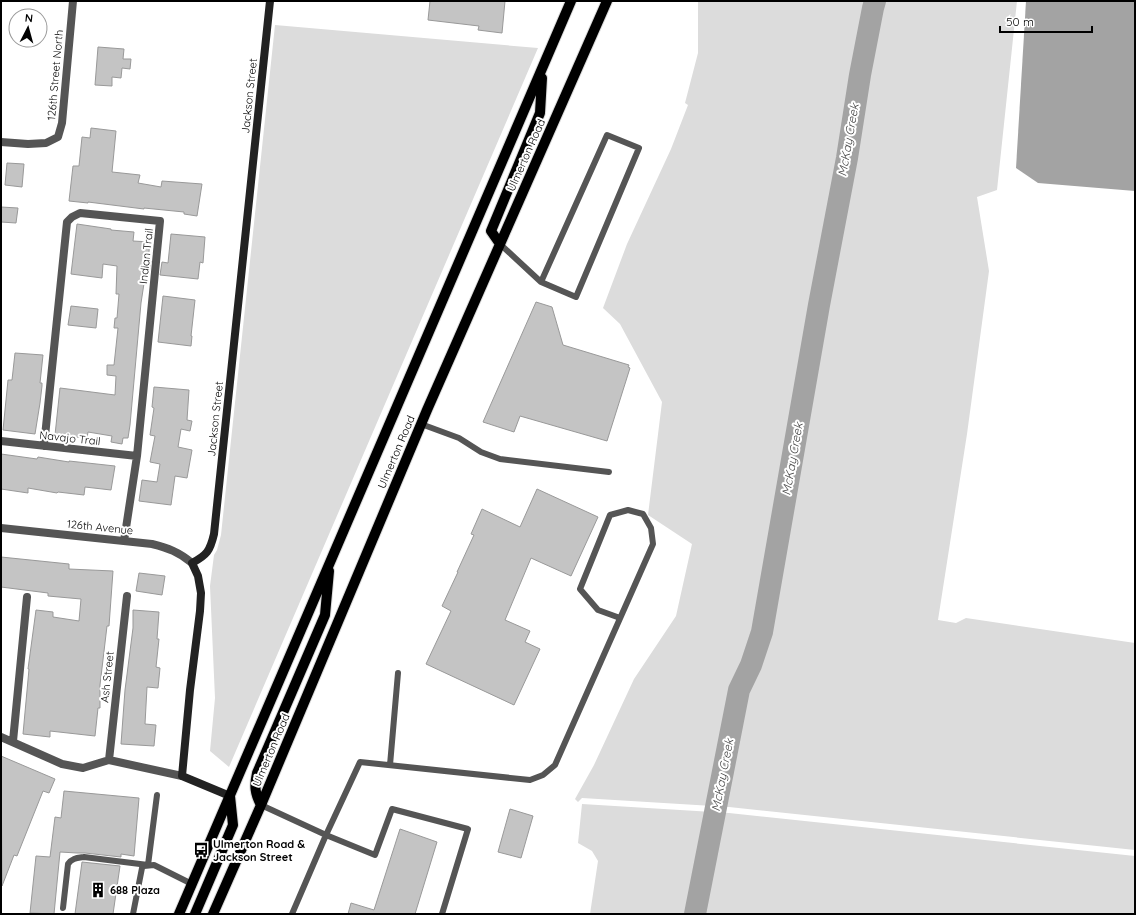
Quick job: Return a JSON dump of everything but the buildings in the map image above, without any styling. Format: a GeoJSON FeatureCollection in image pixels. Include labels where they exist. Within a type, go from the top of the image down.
{"type":"FeatureCollection","features":[{"type":"Feature","properties":{"kind":"main road","name":"Ulmerton Road"},"geometry":{"type":"LineString","coordinates":[[179,914],[571,1]]}},
{"type":"Feature","properties":{"kind":"main road","name":"Ulmerton Road"},"geometry":{"type":"LineString","coordinates":[[213,914],[261,805],[421,424],[607,1]]}},
{"type":"Feature","properties":{"kind":"main road"},"geometry":{"type":"LineString","coordinates":[[500,244],[492,231],[540,113],[542,70]]}},
{"type":"Feature","properties":{"kind":"main road"},"geometry":{"type":"LineString","coordinates":[[261,805],[256,794],[255,782],[257,773],[325,615],[330,561]]}},
{"type":"Feature","properties":{"kind":"main road"},"geometry":{"type":"LineString","coordinates":[[195,914],[234,825],[230,796]]}},
{"type":"Feature","properties":{"kind":"street","name":"126th Street North"},"geometry":{"type":"LineString","coordinates":[[1,142],[28,144],[46,143],[58,138],[62,123],[73,1]]}},
{"type":"Feature","properties":{"kind":"street","name":"Jackson Street"},"geometry":{"type":"LineString","coordinates":[[192,563],[202,558],[211,549],[214,534],[270,1]]}},
{"type":"Feature","properties":{"kind":"street","name":"Indian Trail"},"geometry":{"type":"LineString","coordinates":[[44,446],[67,222],[72,217],[80,213],[160,221],[136,456],[124,541]]}},
{"type":"Feature","properties":{"kind":"street","name":"Navajo Trail"},"geometry":{"type":"LineString","coordinates":[[1,441],[136,456]]}},
{"type":"Feature","properties":{"kind":"street","name":"126th Avenue"},"geometry":{"type":"LineString","coordinates":[[1,528],[124,541],[168,548],[182,555],[192,563]]}},
{"type":"Feature","properties":{"kind":"street"},"geometry":{"type":"LineString","coordinates":[[182,776],[201,593],[198,576],[192,563]]}},
{"type":"Feature","properties":{"kind":"street","name":"Ash Street"},"geometry":{"type":"LineString","coordinates":[[109,760],[127,596]]}},
{"type":"Feature","properties":{"kind":"street"},"geometry":{"type":"LineString","coordinates":[[13,741],[27,597]]}},
{"type":"Feature","properties":{"kind":"street"},"geometry":{"type":"LineString","coordinates":[[1,737],[62,764],[83,768],[109,760],[182,776],[230,796]]}},
{"type":"Feature","properties":{"kind":"lane"},"geometry":{"type":"LineString","coordinates":[[500,244],[541,282],[576,297],[639,148],[607,135],[541,282]]}},
{"type":"Feature","properties":{"kind":"lane"},"geometry":{"type":"LineString","coordinates":[[421,424],[459,438],[481,452],[500,459],[609,472]]}},
{"type":"Feature","properties":{"kind":"lane"},"geometry":{"type":"LineString","coordinates":[[292,914],[326,835],[360,762],[530,780],[543,775],[555,765],[653,544],[651,528],[643,514],[628,510],[610,515],[580,589],[598,610],[620,618]]}},
{"type":"Feature","properties":{"kind":"lane"},"geometry":{"type":"LineString","coordinates":[[390,765],[398,673]]}},
{"type":"Feature","properties":{"kind":"lane"},"geometry":{"type":"LineString","coordinates":[[148,865],[157,795]]}},
{"type":"Feature","properties":{"kind":"lane"},"geometry":{"type":"LineString","coordinates":[[261,805],[326,835],[375,855],[392,809],[468,829],[442,914]]}},
{"type":"Feature","properties":{"kind":"lane"},"geometry":{"type":"LineString","coordinates":[[63,908],[68,864],[70,860],[76,858],[84,857],[154,865],[192,884]]}},
{"type":"Feature","properties":{"kind":"lane"},"geometry":{"type":"LineString","coordinates":[[133,914],[142,868],[148,865]]}},
{"type":"Feature","properties":{"kind":"shaded area"},"geometry":{"type":"Polygon","coordinates":[[[698,1],[1017,1],[997,190],[977,197],[989,271],[967,434],[938,620],[956,623],[966,618],[1135,643],[1135,850],[729,807],[582,798],[578,802],[575,799],[594,765],[634,679],[676,616],[692,544],[648,515],[662,402],[620,324],[603,308],[627,244],[671,149],[688,105],[685,103],[698,53],[698,1]]]}},
{"type":"Feature","properties":{"kind":"shaded area"},"geometry":{"type":"Polygon","coordinates":[[[1026,1],[1135,1],[1135,191],[1038,183],[1016,168],[1026,1]]]}},
{"type":"Feature","properties":{"kind":"shaded area"},"geometry":{"type":"Polygon","coordinates":[[[275,25],[538,48],[229,767],[210,751],[215,698],[210,586],[214,555],[221,535],[275,25]]]}},
{"type":"Feature","properties":{"kind":"shaded area"},"geometry":{"type":"Polygon","coordinates":[[[582,804],[729,813],[1135,856],[1135,914],[590,914],[598,861],[592,851],[578,843],[582,804]]]}},
{"type":"Feature","properties":{"kind":"waterway","name":"McKay Creek"},"geometry":{"type":"LineString","coordinates":[[695,914],[739,690],[751,665],[762,632],[819,305],[847,158],[860,75],[875,1]]}},
{"type":"Feature","properties":{"kind":"place","name":"Ulmerton Road & Jackson Street"},"geometry":{"type":"Point","coordinates":[201,850]}},
{"type":"Feature","properties":{"kind":"place","name":"688 Plaza"},"geometry":{"type":"Point","coordinates":[98,890]}}]}
